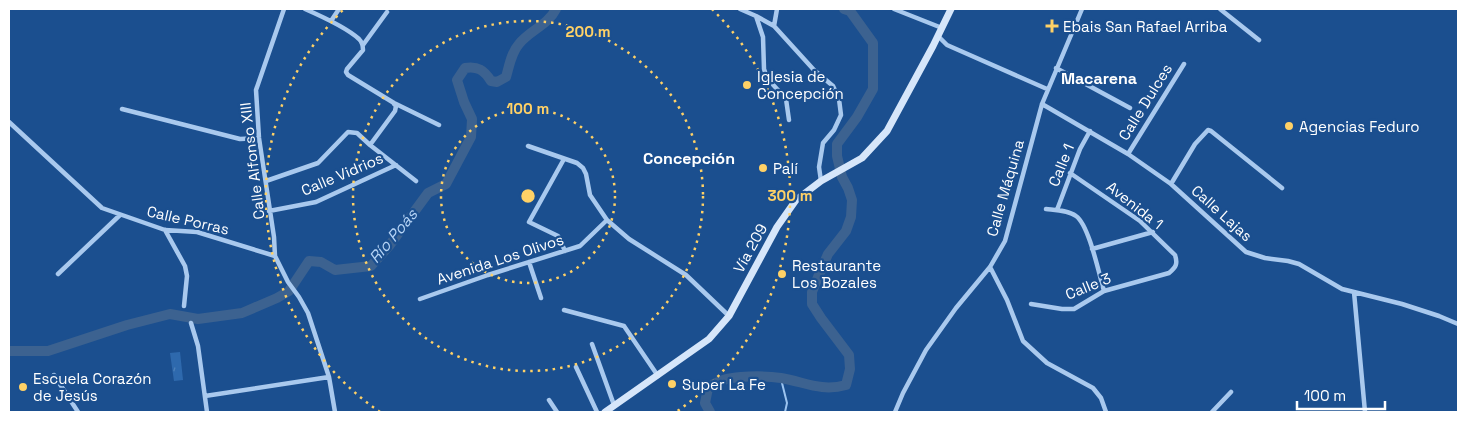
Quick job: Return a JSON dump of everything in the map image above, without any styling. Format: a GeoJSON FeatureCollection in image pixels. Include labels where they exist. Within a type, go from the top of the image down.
{"type":"FeatureCollection","features":[{"type":"Feature","properties":{"kind":"main road","name":"Vía 209"},"geometry":{"type":"LineString","coordinates":[[605,412],[709,339],[729,316],[777,227],[796,200],[821,181],[862,158],[887,131],[951,9]]}},
{"type":"Feature","properties":{"kind":"street","name":"Calle Alfonso XIII"},"geometry":{"type":"LineString","coordinates":[[284,9],[256,90],[258,138],[266,181],[275,256],[288,282],[308,313],[329,377],[335,412]]}},
{"type":"Feature","properties":{"kind":"street"},"geometry":{"type":"LineString","coordinates":[[305,9],[360,39],[363,45]]}},
{"type":"Feature","properties":{"kind":"street"},"geometry":{"type":"LineString","coordinates":[[330,21],[338,9]]}},
{"type":"Feature","properties":{"kind":"street"},"geometry":{"type":"LineString","coordinates":[[740,9],[774,26],[814,70],[833,86],[839,99],[841,115],[834,130],[823,143],[819,167],[821,181]]}},
{"type":"Feature","properties":{"kind":"street"},"geometry":{"type":"LineString","coordinates":[[774,26],[776,9]]}},
{"type":"Feature","properties":{"kind":"street"},"geometry":{"type":"LineString","coordinates":[[894,9],[942,28]]}},
{"type":"Feature","properties":{"kind":"street","name":"Calle Máquina"},"geometry":{"type":"LineString","coordinates":[[895,412],[926,350],[956,308],[990,267],[1004,241],[1047,89],[1082,9]]}},
{"type":"Feature","properties":{"kind":"street"},"geometry":{"type":"LineString","coordinates":[[1220,9],[1259,40]]}},
{"type":"Feature","properties":{"kind":"street"},"geometry":{"type":"LineString","coordinates":[[387,12],[363,45],[363,50],[346,72],[394,103],[439,125]]}},
{"type":"Feature","properties":{"kind":"street"},"geometry":{"type":"LineString","coordinates":[[756,16],[763,37],[764,69],[767,78],[786,99],[789,120]]}},
{"type":"Feature","properties":{"kind":"street"},"geometry":{"type":"LineString","coordinates":[[938,36],[947,45],[1047,89]]}},
{"type":"Feature","properties":{"kind":"street","name":"Calle Dulces"},"geometry":{"type":"LineString","coordinates":[[1128,154],[1184,64]]}},
{"type":"Feature","properties":{"kind":"street"},"geometry":{"type":"LineString","coordinates":[[1056,68],[1130,108]]}},
{"type":"Feature","properties":{"kind":"street"},"geometry":{"type":"LineString","coordinates":[[370,144],[395,111],[396,106],[394,103]]}},
{"type":"Feature","properties":{"kind":"street","name":"Calle Lajas"},"geometry":{"type":"LineString","coordinates":[[1042,104],[1128,154],[1171,184],[1246,252],[1265,258],[1299,264],[1335,286],[1439,316],[1458,324]]}},
{"type":"Feature","properties":{"kind":"street"},"geometry":{"type":"LineString","coordinates":[[122,109],[240,139],[258,138]]}},
{"type":"Feature","properties":{"kind":"street","name":"Calle Porras"},"geometry":{"type":"LineString","coordinates":[[9,122],[102,208],[165,230],[197,232],[275,256]]}},
{"type":"Feature","properties":{"kind":"street"},"geometry":{"type":"LineString","coordinates":[[1171,184],[1195,144],[1208,130],[1282,188]]}},
{"type":"Feature","properties":{"kind":"street","name":"Calle 1"},"geometry":{"type":"LineString","coordinates":[[1057,210],[1070,172],[1090,131]]}},
{"type":"Feature","properties":{"kind":"street"},"geometry":{"type":"LineString","coordinates":[[266,181],[318,163],[348,132],[357,133],[416,181]]}},
{"type":"Feature","properties":{"kind":"street"},"geometry":{"type":"LineString","coordinates":[[528,146],[577,163],[583,168],[590,195],[607,220],[629,239],[686,275],[729,316]]}},
{"type":"Feature","properties":{"kind":"street"},"geometry":{"type":"LineString","coordinates":[[564,159],[529,222],[558,236],[565,251]]}},
{"type":"Feature","properties":{"kind":"street","name":"Calle Vidrios"},"geometry":{"type":"LineString","coordinates":[[269,211],[316,202],[396,165]]}},
{"type":"Feature","properties":{"kind":"street","name":"Avenida 1"},"geometry":{"type":"LineString","coordinates":[[1070,172],[1140,220],[1175,255],[1177,263]]}},
{"type":"Feature","properties":{"kind":"street"},"geometry":{"type":"LineString","coordinates":[[1046,209],[1070,212],[1079,218],[1092,249],[1104,291]]}},
{"type":"Feature","properties":{"kind":"street"},"geometry":{"type":"LineString","coordinates":[[58,274],[120,215]]}},
{"type":"Feature","properties":{"kind":"street","name":"Avenida Los Olivos"},"geometry":{"type":"LineString","coordinates":[[420,299],[580,246],[607,220]]}},
{"type":"Feature","properties":{"kind":"street"},"geometry":{"type":"LineString","coordinates":[[165,230],[185,266],[187,276],[184,306]]}},
{"type":"Feature","properties":{"kind":"street"},"geometry":{"type":"LineString","coordinates":[[1092,249],[1153,232]]}},
{"type":"Feature","properties":{"kind":"street"},"geometry":{"type":"LineString","coordinates":[[529,262],[541,298]]}},
{"type":"Feature","properties":{"kind":"street","name":"Calle 3"},"geometry":{"type":"LineString","coordinates":[[1031,304],[1074,309],[1104,291],[1169,273],[1177,263]]}},
{"type":"Feature","properties":{"kind":"street"},"geometry":{"type":"LineString","coordinates":[[990,267],[1007,300],[1023,341],[1047,363],[1093,388],[1101,398],[1106,412]]}},
{"type":"Feature","properties":{"kind":"street"},"geometry":{"type":"LineString","coordinates":[[1354,292],[1365,412]]}},
{"type":"Feature","properties":{"kind":"street"},"geometry":{"type":"LineString","coordinates":[[564,310],[624,326],[658,376]]}},
{"type":"Feature","properties":{"kind":"street"},"geometry":{"type":"LineString","coordinates":[[191,323],[198,346],[207,412]]}},
{"type":"Feature","properties":{"kind":"street"},"geometry":{"type":"LineString","coordinates":[[592,344],[614,405]]}},
{"type":"Feature","properties":{"kind":"street"},"geometry":{"type":"LineString","coordinates":[[576,368],[597,412]]}},
{"type":"Feature","properties":{"kind":"street"},"geometry":{"type":"LineString","coordinates":[[54,375],[78,412]]}},
{"type":"Feature","properties":{"kind":"street"},"geometry":{"type":"LineString","coordinates":[[205,396],[329,377]]}},
{"type":"Feature","properties":{"kind":"street"},"geometry":{"type":"LineString","coordinates":[[1212,412],[1231,392]]}},
{"type":"Feature","properties":{"kind":"street"},"geometry":{"type":"LineString","coordinates":[[549,400],[557,412]]}},
{"type":"Feature","properties":{"kind":"green space"},"geometry":{"type":"Polygon","coordinates":[[[180,352],[183,380],[174,381],[170,353],[180,352]]]}},
{"type":"Feature","properties":{"kind":"waterway","name":"Río Poás"},"geometry":{"type":"LineString","coordinates":[[9,351],[48,351],[127,325],[170,314],[198,319],[242,313],[289,291],[309,261],[321,262],[335,270],[371,266],[389,246],[428,193],[446,184],[471,137],[472,119],[457,80],[465,68],[480,70],[491,81],[497,82],[506,77],[516,48],[523,39],[553,15],[556,9]]}},
{"type":"Feature","properties":{"kind":"waterway"},"geometry":{"type":"LineString","coordinates":[[710,412],[705,403],[708,388],[728,379],[766,377],[781,378],[821,387],[846,385],[850,369],[849,355],[812,304],[812,292],[828,254],[846,231],[851,217],[852,200],[842,177],[837,156],[837,144],[857,117],[873,89],[873,43],[850,11],[844,9]]}},
{"type":"Feature","properties":{"kind":"waterway"},"geometry":{"type":"LineString","coordinates":[[781,379],[787,403],[785,412]]}},
{"type":"Feature","properties":{"kind":"place","name":"Ebais San Rafael Arriba"},"geometry":{"type":"Point","coordinates":[1052,26]}},
{"type":"Feature","properties":{"kind":"place","name":"Iglesia de Concepción"},"geometry":{"type":"Point","coordinates":[747,85]}},
{"type":"Feature","properties":{"kind":"place","name":"Agencias Feduro"},"geometry":{"type":"Point","coordinates":[1289,126]}},
{"type":"Feature","properties":{"kind":"place","name":"Palí"},"geometry":{"type":"Point","coordinates":[763,168]}},
{"type":"Feature","properties":{"kind":"place","name":"Restaurante Los Bozales"},"geometry":{"type":"Point","coordinates":[782,274]}},
{"type":"Feature","properties":{"kind":"place","name":"Super La Fe"},"geometry":{"type":"Point","coordinates":[672,384]}},
{"type":"Feature","properties":{"kind":"place","name":"Escuela Corazón de Jesús"},"geometry":{"type":"Point","coordinates":[23,387]}},
{"type":"Feature","properties":{"kind":"district","name":"Macarena"},"geometry":{"type":"Point","coordinates":[1099,78]}},
{"type":"Feature","properties":{"kind":"district","name":"Concepción"},"geometry":{"type":"Point","coordinates":[689,158]}}]}
